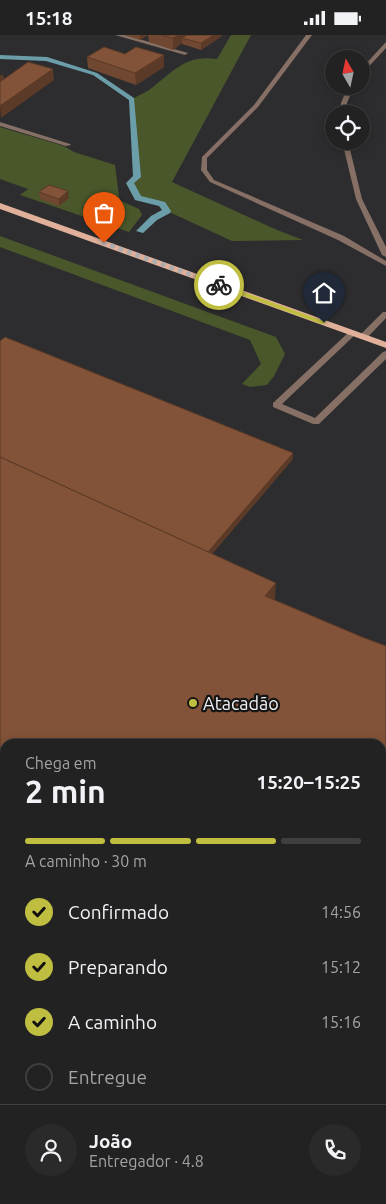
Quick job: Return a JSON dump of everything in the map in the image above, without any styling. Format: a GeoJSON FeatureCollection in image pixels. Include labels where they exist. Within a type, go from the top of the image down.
{"type":"FeatureCollection","features":[{"type":"Feature","properties":{"kind":"main road"},"geometry":{"type":"LineString","coordinates":[[0,206],[386,345]]}},
{"type":"Feature","properties":{"kind":"street"},"geometry":{"type":"LineString","coordinates":[[118,35],[185,53]]}},
{"type":"Feature","properties":{"kind":"street"},"geometry":{"type":"LineString","coordinates":[[309,35],[256,105],[204,158],[204,170],[212,181],[341,238],[386,264]]}},
{"type":"Feature","properties":{"kind":"street"},"geometry":{"type":"LineString","coordinates":[[370,63],[386,44]]}},
{"type":"Feature","properties":{"kind":"street"},"geometry":{"type":"LineString","coordinates":[[0,124],[68,145]]}},
{"type":"Feature","properties":{"kind":"street"},"geometry":{"type":"LineString","coordinates":[[347,150],[359,199],[386,255]]}},
{"type":"Feature","properties":{"kind":"street"},"geometry":{"type":"LineString","coordinates":[[386,314],[358,335],[276,405],[316,422],[386,354]]}},
{"type":"Feature","properties":{"kind":"green space"},"geometry":{"type":"Polygon","coordinates":[[[231,35],[251,35],[172,182],[303,240],[232,241],[167,211],[162,204],[138,198],[130,183],[137,177],[132,99],[151,89],[182,65],[197,59],[217,59],[231,35]]]}},
{"type":"Feature","properties":{"kind":"green space"},"geometry":{"type":"Polygon","coordinates":[[[0,127],[64,146],[74,152],[115,165],[121,201],[139,209],[142,215],[129,232],[20,195],[28,189],[0,179],[0,127]]]}},
{"type":"Feature","properties":{"kind":"green space"},"geometry":{"type":"Polygon","coordinates":[[[0,236],[276,337],[285,354],[274,376],[267,385],[250,387],[242,384],[261,364],[250,340],[0,247],[0,236]]]}},
{"type":"Feature","properties":{"kind":"building"},"geometry":{"type":"Polygon","coordinates":[[[161,35],[178,35],[173,38],[161,35]]]}},
{"type":"Feature","properties":{"kind":"building"},"geometry":{"type":"Polygon","coordinates":[[[187,35],[214,35],[201,43],[182,38],[187,35]]]}},
{"type":"Feature","properties":{"kind":"building"},"geometry":{"type":"Polygon","coordinates":[[[104,47],[125,54],[136,47],[164,55],[135,73],[87,57],[104,47]]]}},
{"type":"Feature","properties":{"kind":"building"},"geometry":{"type":"Polygon","coordinates":[[[28,62],[53,69],[0,106],[0,82],[28,62]]]}},
{"type":"Feature","properties":{"kind":"building"},"geometry":{"type":"Polygon","coordinates":[[[49,185],[68,191],[59,199],[39,192],[49,185]]]}},
{"type":"Feature","properties":{"kind":"building"},"geometry":{"type":"Polygon","coordinates":[[[5,337],[293,453],[208,552],[0,457],[0,341],[5,337]]]}},
{"type":"Feature","properties":{"kind":"building","name":"Atacadão"},"geometry":{"type":"Polygon","coordinates":[[[0,457],[276,583],[265,596],[386,646],[386,739],[0,739],[0,457]]]}},
{"type":"Feature","properties":{"kind":"waterway"},"geometry":{"type":"LineString","coordinates":[[0,57],[47,59],[95,74],[132,99],[137,177],[130,183],[138,198],[162,204],[167,211],[154,218],[140,231]]}},
{"type":"Feature","properties":{"kind":"way so far"},"geometry":{"type":"LineString","coordinates":[[104,243],[219,285]]}},
{"type":"Feature","properties":{"kind":"place","name":"Atacadão"},"geometry":{"type":"Point","coordinates":[193,703]}},
{"type":"Feature","properties":{"kind":"route"},"geometry":{"type":"LineString","coordinates":[[219,285],[324,323]]}}]}
